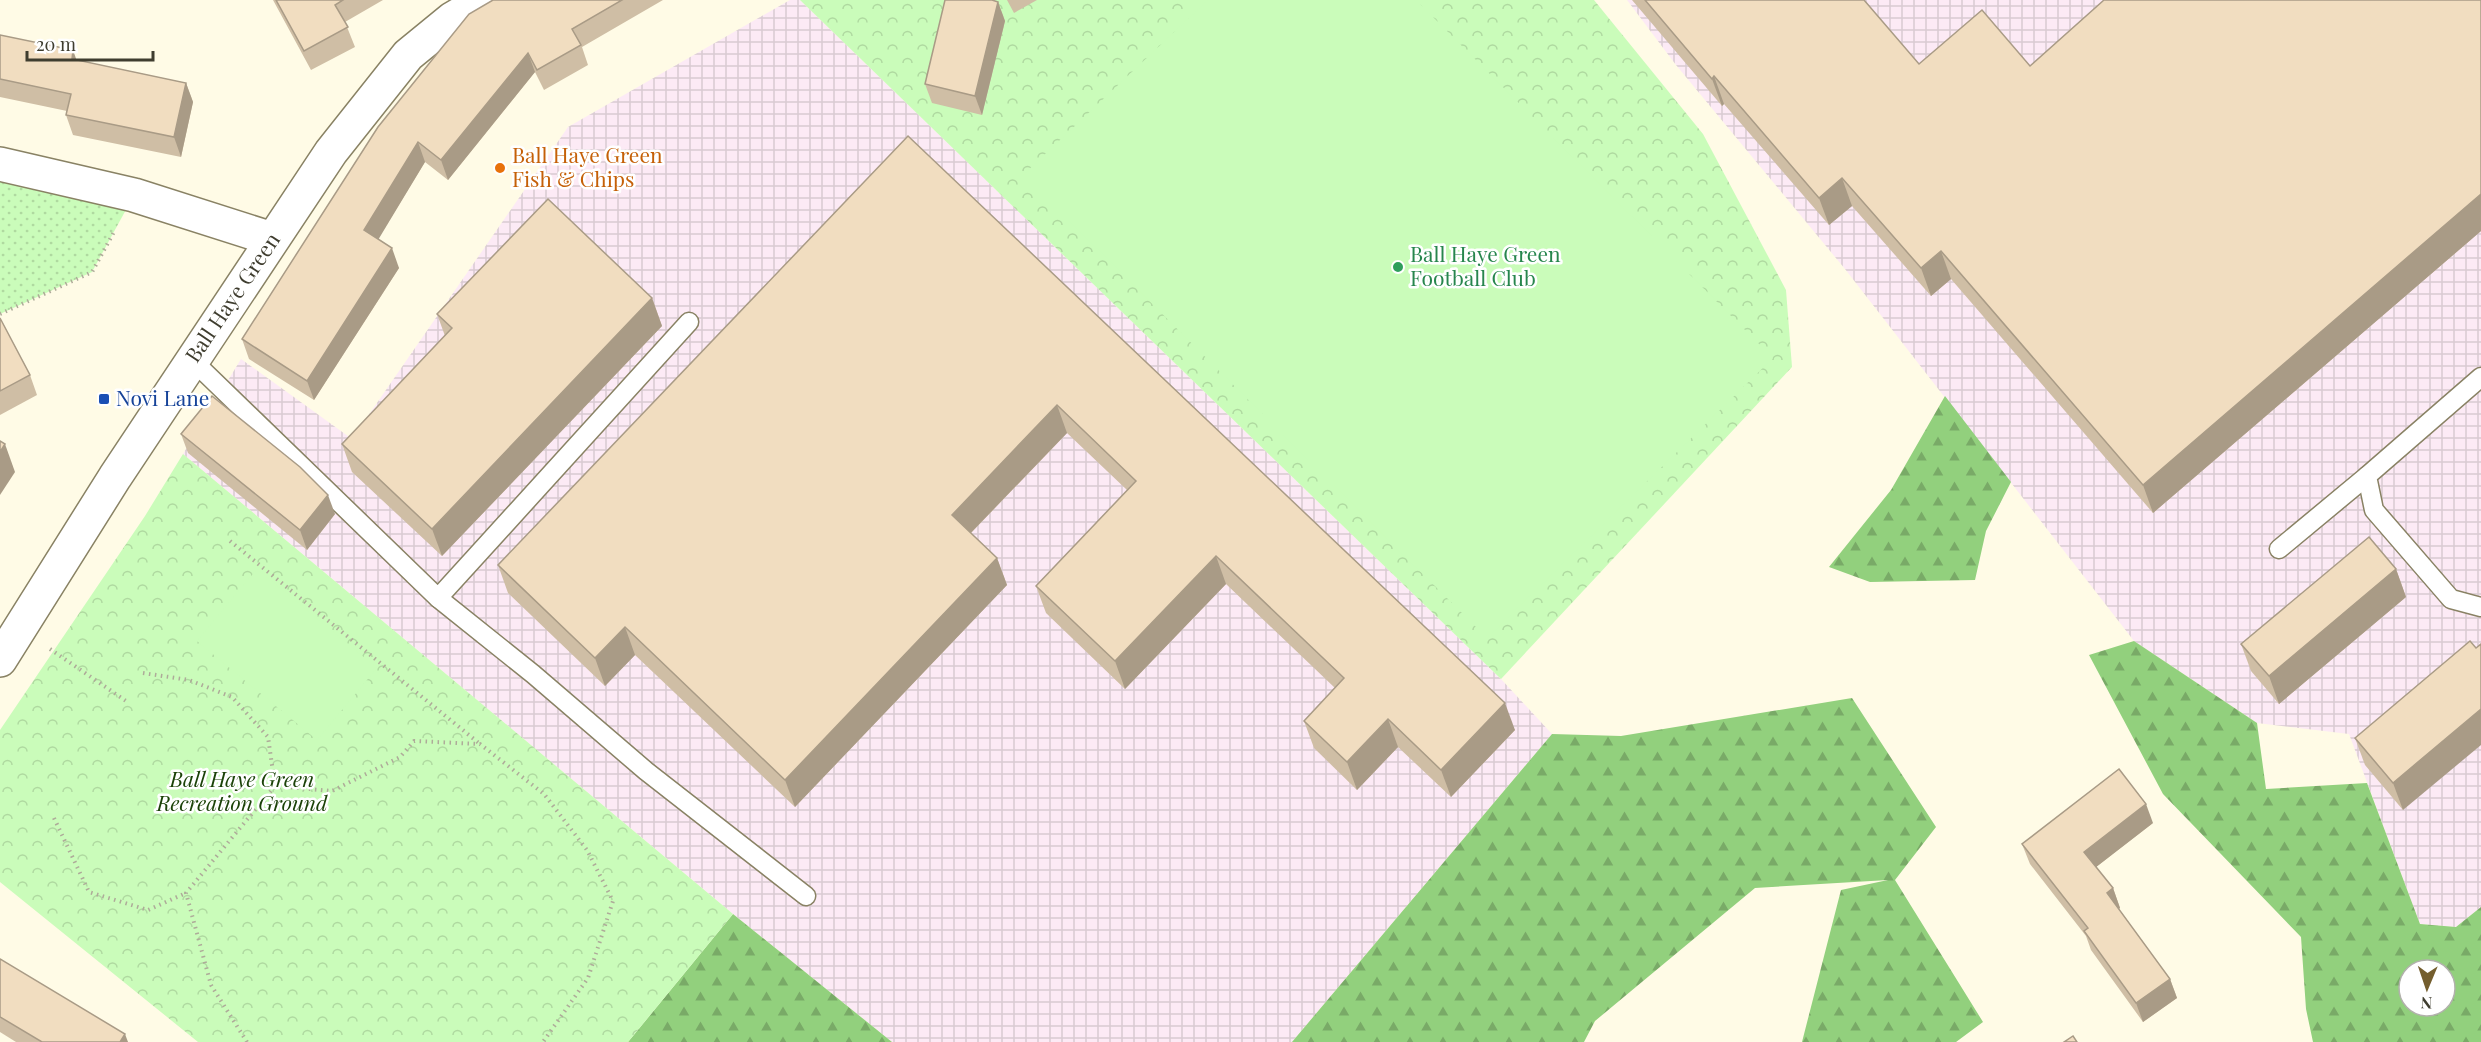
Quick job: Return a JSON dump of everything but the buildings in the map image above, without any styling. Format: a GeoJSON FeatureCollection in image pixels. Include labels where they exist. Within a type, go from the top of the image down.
{"type":"FeatureCollection","features":[{"type":"Feature","properties":{"kind":"street","name":"Ball Haye Green"},"geometry":{"type":"LineString","coordinates":[[0,660],[192,360],[331,152],[408,55],[452,19],[484,0]]}},
{"type":"Feature","properties":{"kind":"street"},"geometry":{"type":"LineString","coordinates":[[0,164],[134,195],[272,239]]}},
{"type":"Feature","properties":{"kind":"lane"},"geometry":{"type":"LineString","coordinates":[[438,598],[689,322]]}},
{"type":"Feature","properties":{"kind":"lane"},"geometry":{"type":"LineString","coordinates":[[192,360],[438,598],[646,771],[806,896]]}},
{"type":"Feature","properties":{"kind":"lane"},"geometry":{"type":"LineString","coordinates":[[2279,549],[2481,377]]}},
{"type":"Feature","properties":{"kind":"lane"},"geometry":{"type":"LineString","coordinates":[[2367,476],[2374,510],[2451,599],[2481,607]]}},
{"type":"Feature","properties":{"kind":"path"},"geometry":{"type":"LineString","coordinates":[[0,314],[92,272],[134,195]]}},
{"type":"Feature","properties":{"kind":"path"},"geometry":{"type":"LineString","coordinates":[[230,541],[544,794],[587,849],[613,902],[588,978],[543,1042]]}},
{"type":"Feature","properties":{"kind":"path"},"geometry":{"type":"LineString","coordinates":[[20,628],[126,701]]}},
{"type":"Feature","properties":{"kind":"path"},"geometry":{"type":"LineString","coordinates":[[54,818],[89,892],[148,910],[186,893],[274,786],[268,737],[232,697],[189,680],[144,673]]}},
{"type":"Feature","properties":{"kind":"path"},"geometry":{"type":"LineString","coordinates":[[274,786],[332,791],[400,757],[414,741],[480,744]]}},
{"type":"Feature","properties":{"kind":"path"},"geometry":{"type":"LineString","coordinates":[[186,893],[211,985],[247,1042]]}},
{"type":"Feature","properties":{"kind":"shaded area"},"geometry":{"type":"Polygon","coordinates":[[[790,0],[800,0],[1501,679],[1552,734],[1292,1042],[892,1042],[733,914],[183,454],[241,359],[352,439],[568,127],[790,0]]]}},
{"type":"Feature","properties":{"kind":"shaded area"},"geometry":{"type":"Polygon","coordinates":[[[1627,0],[2481,0],[2481,907],[2456,927],[2420,924],[2349,734],[2257,723],[2134,641],[1845,269],[1676,65],[1627,0]]]}},
{"type":"Feature","properties":{"kind":"green space","name":"Ball Haye Green Football Club"},"geometry":{"type":"Polygon","coordinates":[[[800,0],[1594,0],[1703,134],[1786,290],[1792,367],[1501,679],[800,0]]]}},
{"type":"Feature","properties":{"kind":"green space","name":"Ball Haye Green Football Club"},"geometry":{"type":"Polygon","coordinates":[[[1208,0],[1416,0],[1773,358],[1487,638],[1023,175],[1208,0]]]}},
{"type":"Feature","properties":{"kind":"green space"},"geometry":{"type":"Polygon","coordinates":[[[0,164],[134,195],[92,272],[0,314],[0,164]]]}},
{"type":"Feature","properties":{"kind":"green space"},"geometry":{"type":"Polygon","coordinates":[[[1945,396],[2011,482],[1986,531],[1975,580],[1870,582],[1829,567],[1891,490],[1945,396]]]}},
{"type":"Feature","properties":{"kind":"green space","name":"Ball Haye Green Recreation Ground"},"geometry":{"type":"Polygon","coordinates":[[[183,454],[733,914],[628,1042],[198,1042],[0,882],[0,730],[145,516],[183,454]]]}},
{"type":"Feature","properties":{"kind":"green space"},"geometry":{"type":"Polygon","coordinates":[[[257,569],[377,668],[317,740],[197,641],[257,569]]]}},
{"type":"Feature","properties":{"kind":"green space"},"geometry":{"type":"Polygon","coordinates":[[[2134,641],[2257,723],[2266,789],[2367,783],[2420,924],[2456,927],[2481,907],[2481,1042],[2313,1042],[2306,1009],[2301,937],[2163,794],[2089,655],[2134,641]]]}},
{"type":"Feature","properties":{"kind":"green space"},"geometry":{"type":"Polygon","coordinates":[[[1852,698],[1936,827],[1895,880],[1983,1022],[1956,1042],[1802,1042],[1841,890],[1888,880],[1755,888],[1595,1021],[1584,1042],[1292,1042],[1552,734],[1621,736],[1852,698]]]}},
{"type":"Feature","properties":{"kind":"green space"},"geometry":{"type":"Polygon","coordinates":[[[733,914],[892,1042],[628,1042],[733,914]]]}},
{"type":"Feature","properties":{"kind":"place","name":"Ball Haye Green Fish & Chips"},"geometry":{"type":"Point","coordinates":[500,168]}},
{"type":"Feature","properties":{"kind":"place","name":"Ball Haye Green Football Club"},"geometry":{"type":"Point","coordinates":[1398,267]}},
{"type":"Feature","properties":{"kind":"place","name":"Novi Lane"},"geometry":{"type":"Point","coordinates":[104,399]}}]}
